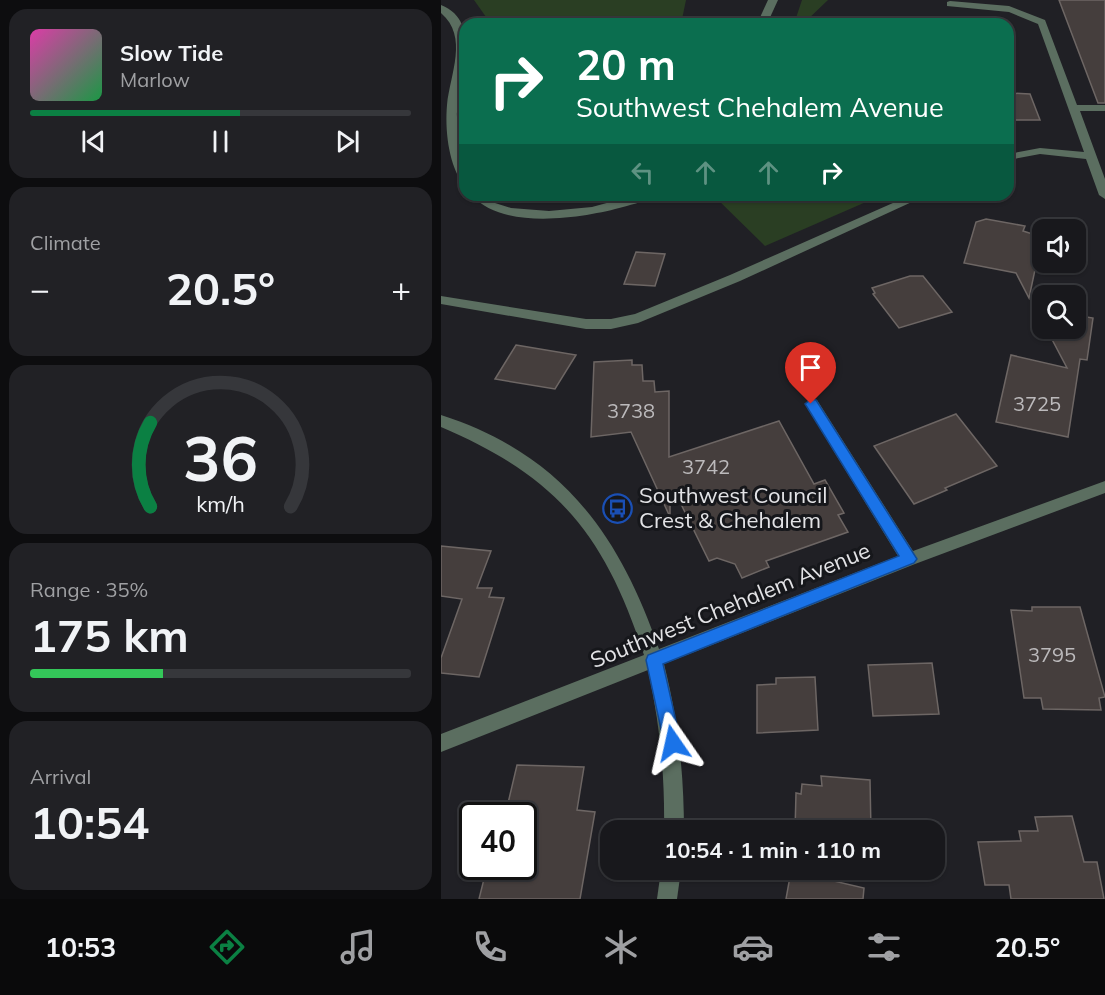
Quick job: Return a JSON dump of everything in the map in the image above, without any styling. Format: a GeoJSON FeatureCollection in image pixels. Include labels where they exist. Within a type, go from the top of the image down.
{"type":"FeatureCollection","features":[{"type":"Feature","properties":{"kind":"street"},"geometry":{"type":"LineString","coordinates":[[765,18],[773,0]]}},
{"type":"Feature","properties":{"kind":"street"},"geometry":{"type":"LineString","coordinates":[[950,4],[1010,9],[1032,15],[1042,22],[1105,195]]}},
{"type":"Feature","properties":{"kind":"street"},"geometry":{"type":"LineString","coordinates":[[441,8],[451,14],[459,27]]}},
{"type":"Feature","properties":{"kind":"street"},"geometry":{"type":"LineString","coordinates":[[459,66],[447,116],[459,166]]}},
{"type":"Feature","properties":{"kind":"street"},"geometry":{"type":"LineString","coordinates":[[1073,108],[1105,108]]}},
{"type":"Feature","properties":{"kind":"street"},"geometry":{"type":"LineString","coordinates":[[1014,156],[1040,151],[1091,156]]}},
{"type":"Feature","properties":{"kind":"street"},"geometry":{"type":"LineString","coordinates":[[486,201],[492,206],[533,214],[577,213],[623,206],[634,201]]}},
{"type":"Feature","properties":{"kind":"street"},"geometry":{"type":"LineString","coordinates":[[441,300],[586,324],[611,324],[638,318],[735,278],[908,201]]}},
{"type":"Feature","properties":{"kind":"street"},"geometry":{"type":"LineString","coordinates":[[811,404],[909,559]]}},
{"type":"Feature","properties":{"kind":"street"},"geometry":{"type":"LineString","coordinates":[[441,421],[494,443],[550,481],[570,500],[607,550],[625,583],[654,660],[673,743],[676,777],[674,820]]}},
{"type":"Feature","properties":{"kind":"street","name":"Southwest Chehalem Avenue"},"geometry":{"type":"LineString","coordinates":[[441,743],[909,559],[1105,487]]}},
{"type":"Feature","properties":{"kind":"street"},"geometry":{"type":"LineString","coordinates":[[667,899],[670,880]]}},
{"type":"Feature","properties":{"kind":"green space"},"geometry":{"type":"Polygon","coordinates":[[[474,0],[686,0],[682,18],[487,18],[474,0]]]}},
{"type":"Feature","properties":{"kind":"green space"},"geometry":{"type":"Polygon","coordinates":[[[802,0],[828,0],[809,18],[796,18],[802,0]]]}},
{"type":"Feature","properties":{"kind":"green space"},"geometry":{"type":"Polygon","coordinates":[[[719,201],[868,201],[765,246],[719,201]]]}},
{"type":"Feature","properties":{"kind":"building"},"geometry":{"type":"Polygon","coordinates":[[[1059,0],[1105,0],[1105,103],[1098,103],[1059,0]]]}},
{"type":"Feature","properties":{"kind":"building"},"geometry":{"type":"Polygon","coordinates":[[[1014,93],[1030,94],[1040,120],[1014,120],[1014,93]]]}},
{"type":"Feature","properties":{"kind":"building"},"geometry":{"type":"Polygon","coordinates":[[[986,219],[1025,226],[1023,231],[1032,234],[1032,273],[1034,273],[1029,298],[1016,273],[964,263],[976,222],[986,219]]]}},
{"type":"Feature","properties":{"kind":"building"},"geometry":{"type":"Polygon","coordinates":[[[636,252],[665,254],[655,286],[624,284],[636,252]]]}},
{"type":"Feature","properties":{"kind":"building"},"geometry":{"type":"Polygon","coordinates":[[[910,276],[923,276],[952,312],[899,328],[873,294],[875,293],[872,288],[910,276]]]}},
{"type":"Feature","properties":{"kind":"building"},"geometry":{"type":"Polygon","coordinates":[[[1086,317],[1093,318],[1087,360],[1080,359],[1068,437],[996,422],[1011,355],[1067,368],[1052,339],[1086,339],[1086,317]]]}},
{"type":"Feature","properties":{"kind":"building"},"geometry":{"type":"Polygon","coordinates":[[[516,345],[576,355],[555,389],[495,379],[516,345]]]}},
{"type":"Feature","properties":{"kind":"building"},"geometry":{"type":"Polygon","coordinates":[[[632,360],[632,365],[642,365],[643,381],[654,381],[655,392],[669,391],[669,457],[779,421],[814,484],[825,480],[844,513],[838,515],[848,532],[766,561],[769,567],[742,578],[735,564],[717,558],[709,561],[676,494],[671,496],[670,493],[670,517],[631,432],[591,437],[594,362],[632,360]]]}},
{"type":"Feature","properties":{"kind":"building"},"geometry":{"type":"Polygon","coordinates":[[[956,414],[997,466],[914,504],[874,446],[956,414]]]}},
{"type":"Feature","properties":{"kind":"building"},"geometry":{"type":"Polygon","coordinates":[[[441,546],[491,551],[477,588],[492,588],[489,597],[504,598],[479,677],[441,673],[441,658],[462,599],[441,596],[441,546]]]}},
{"type":"Feature","properties":{"kind":"building"},"geometry":{"type":"Polygon","coordinates":[[[1032,607],[1080,607],[1105,697],[1099,698],[1101,710],[1043,709],[1041,698],[1024,698],[1011,610],[1032,611],[1032,607]]]}},
{"type":"Feature","properties":{"kind":"building"},"geometry":{"type":"Polygon","coordinates":[[[932,663],[939,714],[873,716],[868,665],[932,663]]]}},
{"type":"Feature","properties":{"kind":"building"},"geometry":{"type":"Polygon","coordinates":[[[815,677],[818,730],[757,733],[757,685],[776,684],[776,678],[815,677]]]}},
{"type":"Feature","properties":{"kind":"building"},"geometry":{"type":"Polygon","coordinates":[[[517,765],[584,767],[577,810],[595,812],[580,899],[479,899],[484,880],[537,880],[537,802],[508,802],[517,765]]]}},
{"type":"Feature","properties":{"kind":"building"},"geometry":{"type":"Polygon","coordinates":[[[821,776],[870,780],[871,820],[795,820],[796,793],[801,794],[802,784],[822,786],[821,776]]]}},
{"type":"Feature","properties":{"kind":"building"},"geometry":{"type":"Polygon","coordinates":[[[1072,816],[1084,862],[1097,862],[1104,899],[1011,899],[1009,885],[985,885],[978,842],[1021,841],[1019,831],[1038,831],[1035,817],[1072,816]]]}},
{"type":"Feature","properties":{"kind":"building"},"geometry":{"type":"Polygon","coordinates":[[[789,880],[830,880],[864,888],[863,899],[786,899],[789,880]]]}},
{"type":"Feature","properties":{"kind":"place","name":"Southwest Council Crest & Chehalem"},"geometry":{"type":"Point","coordinates":[618,508]}},
{"type":"Feature","properties":{"kind":"route"},"geometry":{"type":"LineString","coordinates":[[673,743],[654,660],[909,559],[811,404]]}}]}
